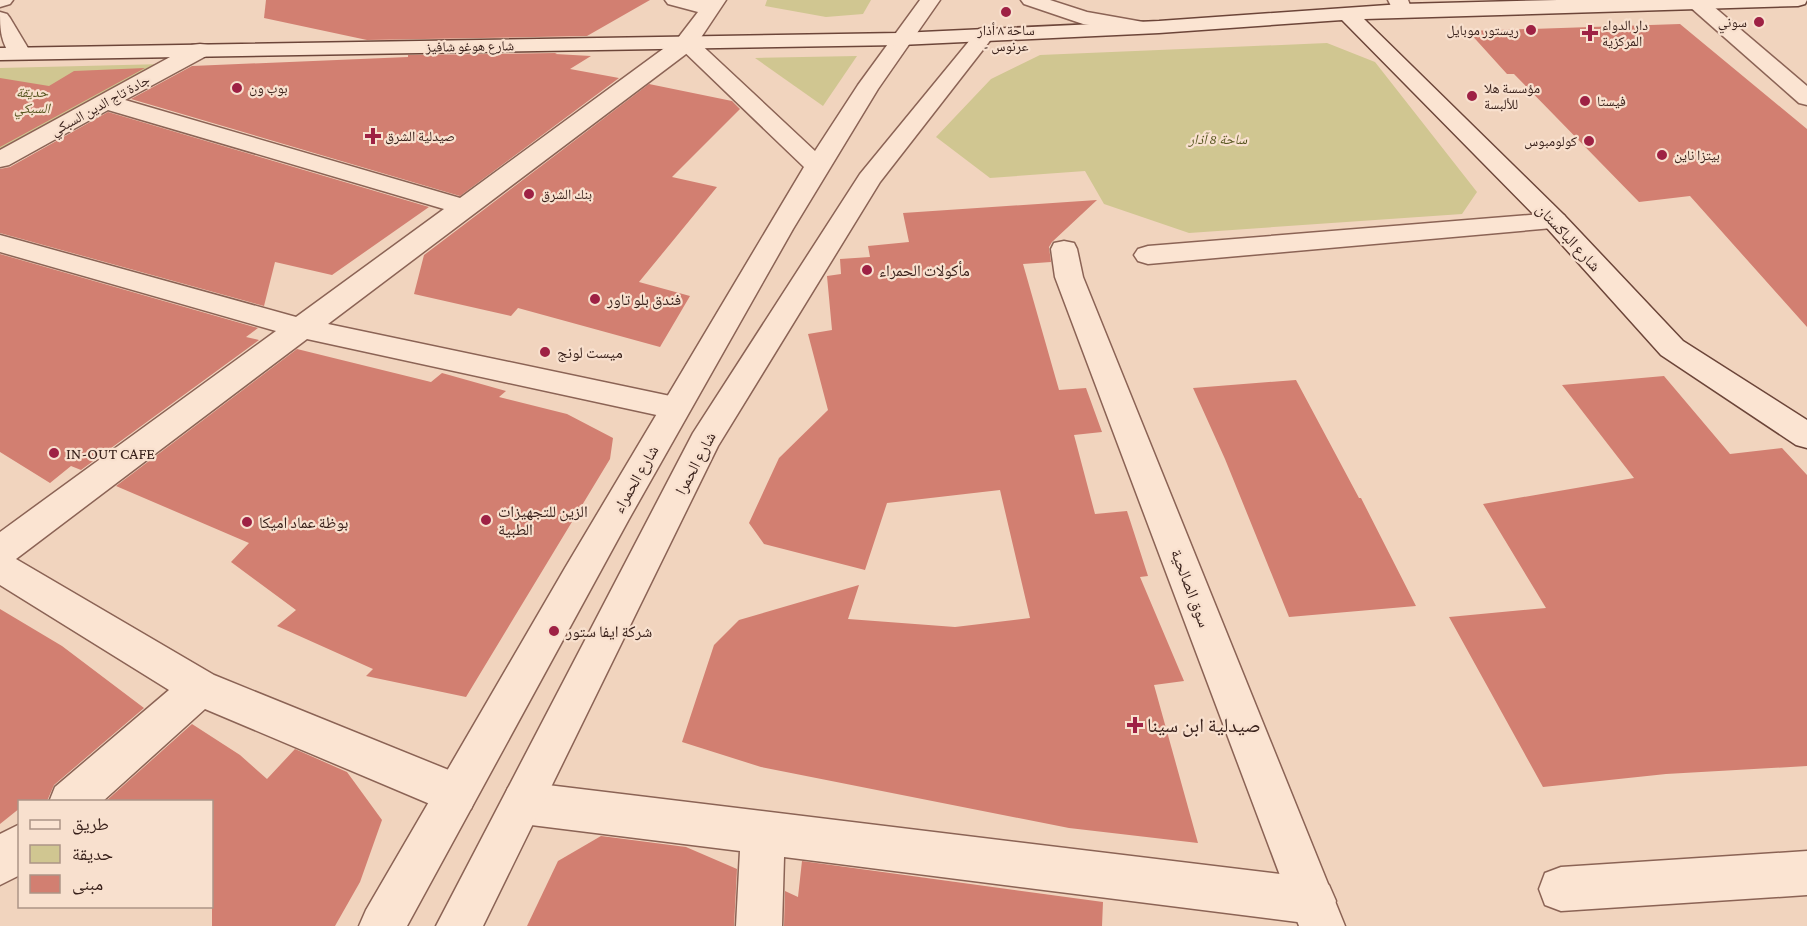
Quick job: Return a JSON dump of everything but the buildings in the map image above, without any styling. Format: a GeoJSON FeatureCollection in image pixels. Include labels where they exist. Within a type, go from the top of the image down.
{"type":"FeatureCollection","features":[{"type":"Feature","properties":{"kind":"street"},"geometry":{"type":"LineString","coordinates":[[0,551],[686,43],[714,5],[675,0]]}},
{"type":"Feature","properties":{"kind":"street","name":"شارع الحمراء"},"geometry":{"type":"LineString","coordinates":[[382,926],[675,408],[816,165],[900,39],[930,0]]}},
{"type":"Feature","properties":{"kind":"street"},"geometry":{"type":"LineString","coordinates":[[1031,0],[1083,18],[1142,27],[1348,15],[1400,5],[1798,0]]}},
{"type":"Feature","properties":{"kind":"street"},"geometry":{"type":"LineString","coordinates":[[1697,3],[1807,98]]}},
{"type":"Feature","properties":{"kind":"street","name":"شارع الباكستان"},"geometry":{"type":"LineString","coordinates":[[1348,15],[1555,221],[1672,348],[1807,436]]}},
{"type":"Feature","properties":{"kind":"street"},"geometry":{"type":"LineString","coordinates":[[0,18],[10,53]]}},
{"type":"Feature","properties":{"kind":"street","name":"شارع هوغو شافيز"},"geometry":{"type":"LineString","coordinates":[[10,53],[900,39],[1142,27]]}},
{"type":"Feature","properties":{"kind":"street","name":"شارع الحمرا"},"geometry":{"type":"LineString","coordinates":[[459,926],[704,442],[869,179],[986,33]]}},
{"type":"Feature","properties":{"kind":"street"},"geometry":{"type":"LineString","coordinates":[[686,43],[816,165]]}},
{"type":"Feature","properties":{"kind":"street","name":"جادة تاج الدين السبكي"},"geometry":{"type":"LineString","coordinates":[[0,160],[200,50]]}},
{"type":"Feature","properties":{"kind":"street"},"geometry":{"type":"LineString","coordinates":[[106,102],[464,207]]}},
{"type":"Feature","properties":{"kind":"street"},"geometry":{"type":"LineString","coordinates":[[1148,255],[1555,221]]}},
{"type":"Feature","properties":{"kind":"street"},"geometry":{"type":"LineString","coordinates":[[0,243],[301,328],[675,408]]}},
{"type":"Feature","properties":{"kind":"street","name":"سوق الصالحية"},"geometry":{"type":"LineString","coordinates":[[1065,249],[1069,277],[1318,914]]}},
{"type":"Feature","properties":{"kind":"street"},"geometry":{"type":"LineString","coordinates":[[0,567],[200,688],[456,794]]}},
{"type":"Feature","properties":{"kind":"street"},"geometry":{"type":"LineString","coordinates":[[71,800],[200,688]]}},
{"type":"Feature","properties":{"kind":"street"},"geometry":{"type":"LineString","coordinates":[[523,803],[763,832],[1318,914]]}},
{"type":"Feature","properties":{"kind":"street"},"geometry":{"type":"LineString","coordinates":[[759,926],[763,832]]}},
{"type":"Feature","properties":{"kind":"street"},"geometry":{"type":"LineString","coordinates":[[0,863],[18,848]]}},
{"type":"Feature","properties":{"kind":"street"},"geometry":{"type":"LineString","coordinates":[[1561,889],[1807,873]]}},
{"type":"Feature","properties":{"kind":"green space"},"geometry":{"type":"Polygon","coordinates":[[[767,0],[871,0],[863,14],[826,17],[765,6],[767,0]]]}},
{"type":"Feature","properties":{"kind":"green space","name":"ساحة 8 آذار"},"geometry":{"type":"Polygon","coordinates":[[[1327,43],[1375,62],[1477,192],[1462,214],[1189,233],[1104,204],[1085,171],[990,178],[936,137],[991,79],[1040,55],[1327,43]]]}},
{"type":"Feature","properties":{"kind":"green space"},"geometry":{"type":"Polygon","coordinates":[[[857,56],[823,106],[755,58],[857,56]]]}},
{"type":"Feature","properties":{"kind":"green space","name":"حديقة السبكي"},"geometry":{"type":"Polygon","coordinates":[[[165,64],[0,153],[0,68],[165,64]]]}},
{"type":"Feature","properties":{"kind":"place","name":"ساحة ٨ أذار - عرنوس"},"geometry":{"type":"Point","coordinates":[1006,12]}},
{"type":"Feature","properties":{"kind":"place","name":"سوني"},"geometry":{"type":"Point","coordinates":[1759,22]}},
{"type":"Feature","properties":{"kind":"place","name":"ريستور موبايل"},"geometry":{"type":"Point","coordinates":[1531,30]}},
{"type":"Feature","properties":{"kind":"place","name":"دار الدواء المركزية"},"geometry":{"type":"Point","coordinates":[1590,33]}},
{"type":"Feature","properties":{"kind":"place","name":"بوب ون"},"geometry":{"type":"Point","coordinates":[237,88]}},
{"type":"Feature","properties":{"kind":"place","name":"مؤسسة هلا للألبسة"},"geometry":{"type":"Point","coordinates":[1472,96]}},
{"type":"Feature","properties":{"kind":"place","name":"فيستا"},"geometry":{"type":"Point","coordinates":[1585,101]}},
{"type":"Feature","properties":{"kind":"place","name":"صيدلية الشرق"},"geometry":{"type":"Point","coordinates":[373,136]}},
{"type":"Feature","properties":{"kind":"place","name":"كولومبوس"},"geometry":{"type":"Point","coordinates":[1589,141]}},
{"type":"Feature","properties":{"kind":"place","name":"بيتزا ناين"},"geometry":{"type":"Point","coordinates":[1662,155]}},
{"type":"Feature","properties":{"kind":"place","name":"بنك الشرق"},"geometry":{"type":"Point","coordinates":[529,194]}},
{"type":"Feature","properties":{"kind":"place","name":"مأكولات الحمراء"},"geometry":{"type":"Point","coordinates":[867,270]}},
{"type":"Feature","properties":{"kind":"place","name":"فندق بلو تاور"},"geometry":{"type":"Point","coordinates":[595,299]}},
{"type":"Feature","properties":{"kind":"place","name":"ميست لونج"},"geometry":{"type":"Point","coordinates":[545,352]}},
{"type":"Feature","properties":{"kind":"place","name":"IN-OUT CAFE"},"geometry":{"type":"Point","coordinates":[54,453]}},
{"type":"Feature","properties":{"kind":"place","name":"الزين للتجهيزات الطبية"},"geometry":{"type":"Point","coordinates":[486,520]}},
{"type":"Feature","properties":{"kind":"place","name":"بوظة عماد اميكا"},"geometry":{"type":"Point","coordinates":[247,522]}},
{"type":"Feature","properties":{"kind":"place","name":"شركة ايفا ستور"},"geometry":{"type":"Point","coordinates":[554,631]}},
{"type":"Feature","properties":{"kind":"place","name":"صيدلية ابن سينا"},"geometry":{"type":"Point","coordinates":[1135,725]}}]}
